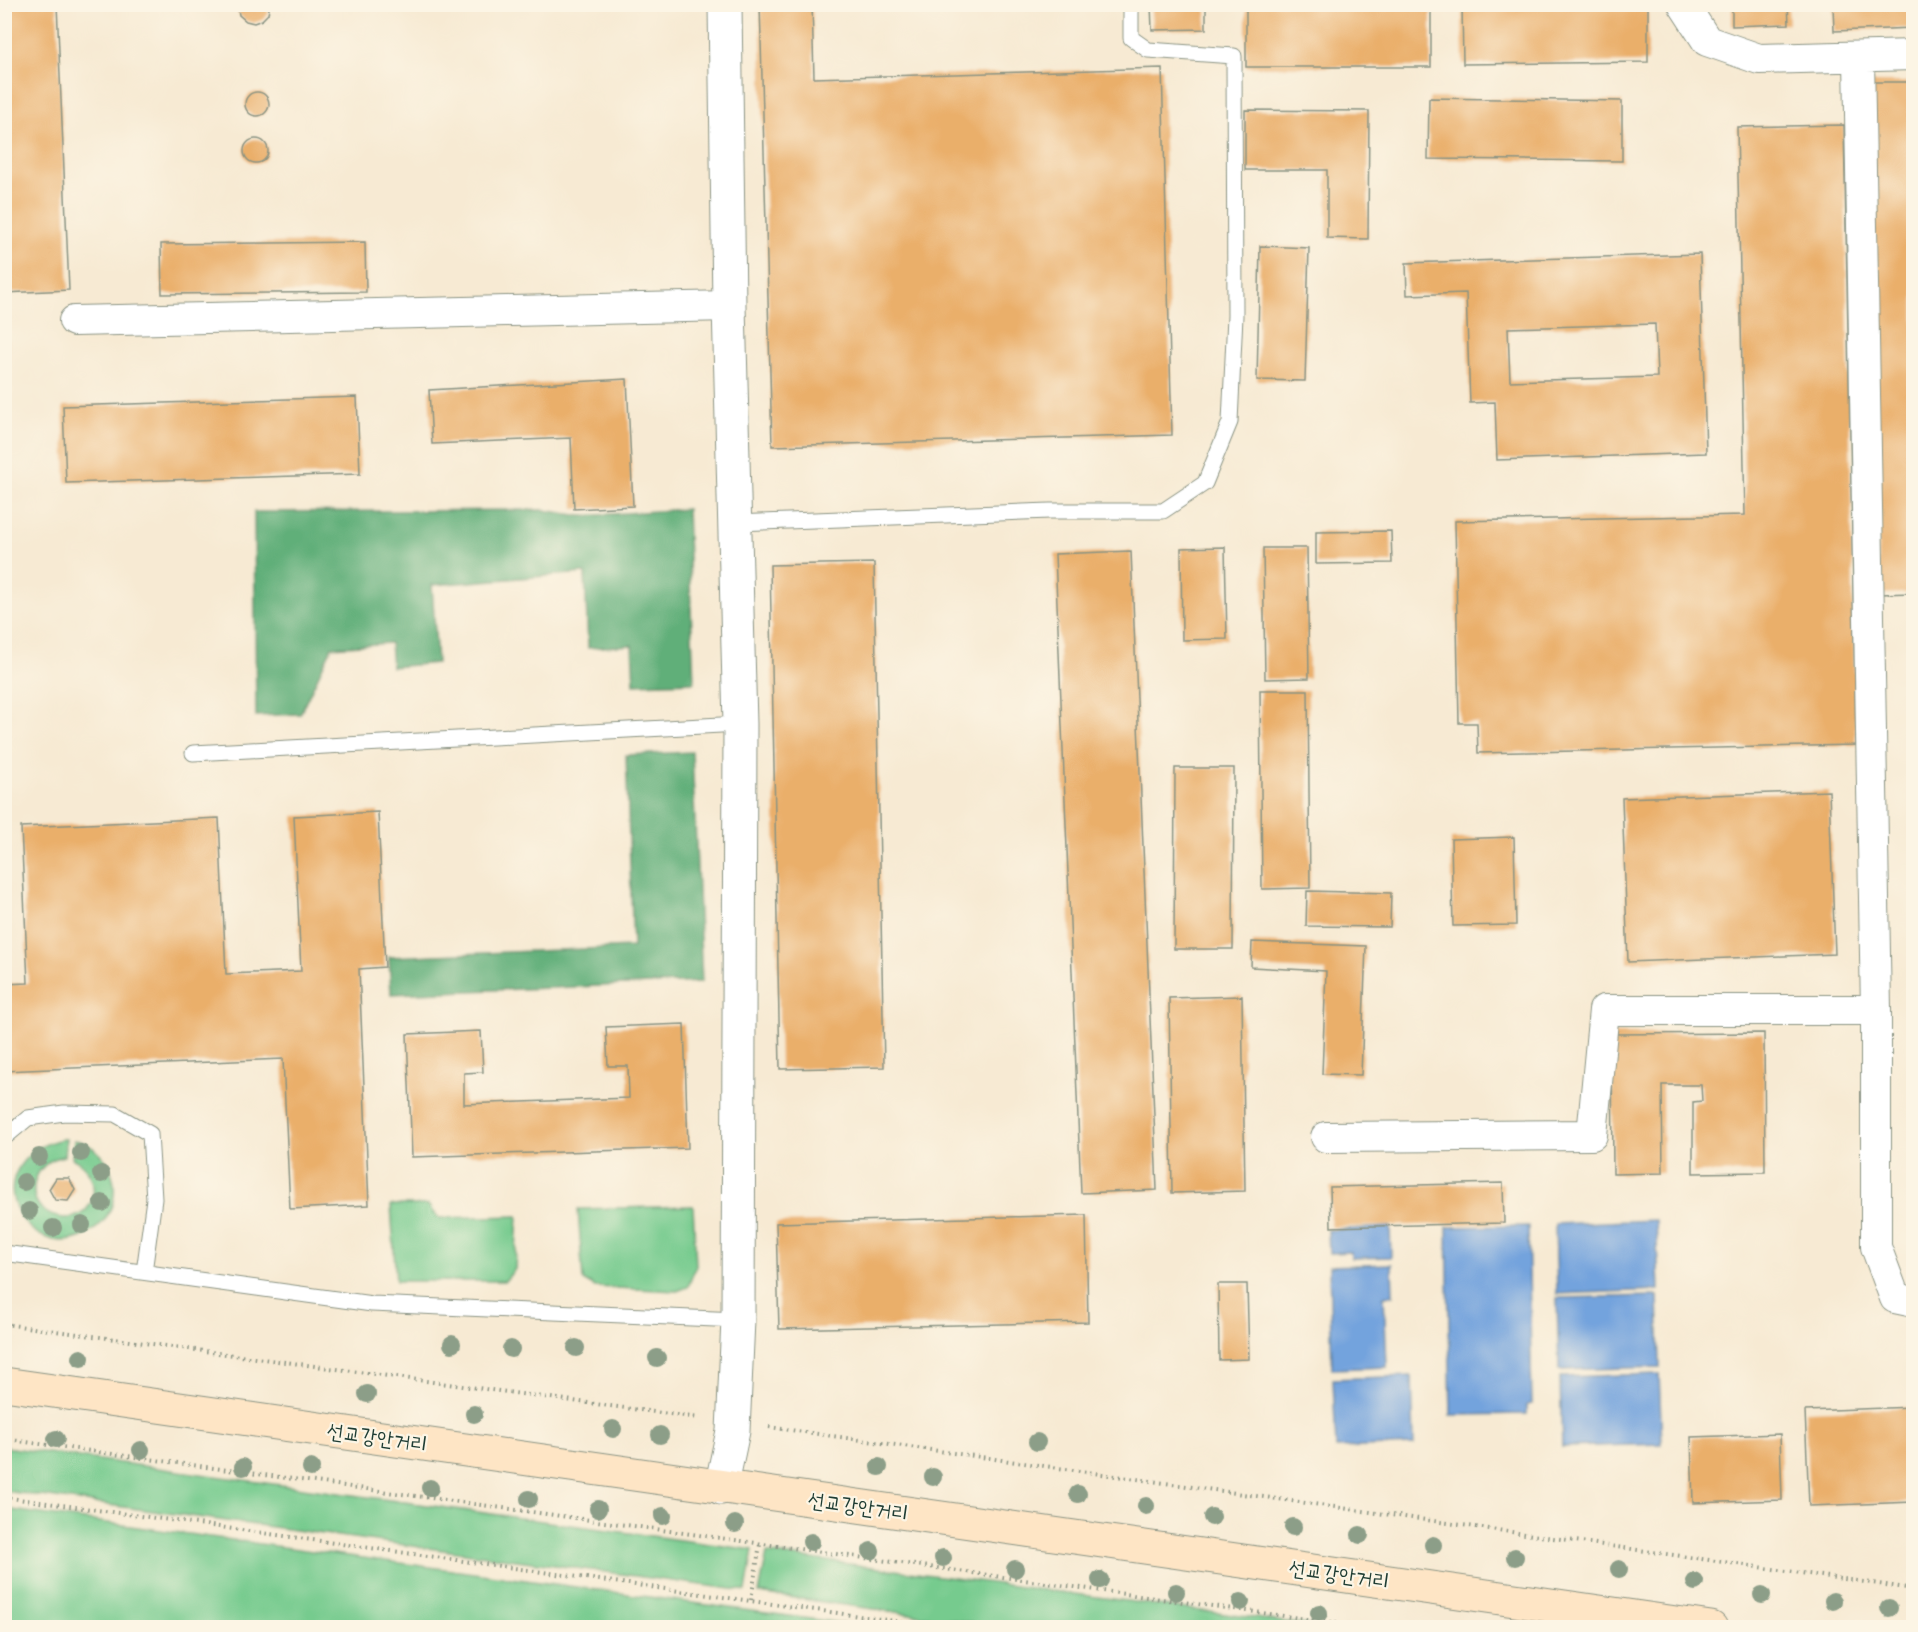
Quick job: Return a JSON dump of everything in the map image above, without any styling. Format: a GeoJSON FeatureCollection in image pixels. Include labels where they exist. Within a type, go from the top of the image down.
{"type":"FeatureCollection","features":[{"type":"Feature","properties":{"kind":"main road","name":"선교강안거리"},"geometry":{"type":"LineString","coordinates":[[4,1384],[1711,1628]]}},
{"type":"Feature","properties":{"kind":"street"},"geometry":{"type":"LineString","coordinates":[[721,1488],[733,1423],[738,1320],[740,724],[729,306],[725,4]]}},
{"type":"Feature","properties":{"kind":"street"},"geometry":{"type":"LineString","coordinates":[[1683,4],[1707,41],[1760,59],[1914,55]]}},
{"type":"Feature","properties":{"kind":"street"},"geometry":{"type":"LineString","coordinates":[[1859,58],[1876,1010],[1876,1247],[1895,1298],[1914,1302]]}},
{"type":"Feature","properties":{"kind":"street"},"geometry":{"type":"LineString","coordinates":[[74,321],[729,306]]}},
{"type":"Feature","properties":{"kind":"street"},"geometry":{"type":"LineString","coordinates":[[1326,1137],[1592,1135],[1604,1010],[1876,1010]]}},
{"type":"Feature","properties":{"kind":"lane"},"geometry":{"type":"LineString","coordinates":[[735,523],[1050,511],[1163,511],[1206,483],[1230,422],[1235,316],[1234,56],[1148,50],[1131,38],[1131,4]]}},
{"type":"Feature","properties":{"kind":"lane"},"geometry":{"type":"LineString","coordinates":[[193,753],[740,724]]}},
{"type":"Feature","properties":{"kind":"lane"},"geometry":{"type":"LineString","coordinates":[[4,1138],[28,1118],[64,1113],[115,1114],[150,1134],[154,1199],[144,1272]]}},
{"type":"Feature","properties":{"kind":"lane"},"geometry":{"type":"LineString","coordinates":[[4,1253],[372,1304],[738,1320]]}},
{"type":"Feature","properties":{"kind":"path"},"geometry":{"type":"LineString","coordinates":[[4,1324],[733,1423],[1914,1589]]}},
{"type":"Feature","properties":{"kind":"path"},"geometry":{"type":"LineString","coordinates":[[4,1439],[1371,1628]]}},
{"type":"Feature","properties":{"kind":"path"},"geometry":{"type":"LineString","coordinates":[[4,1497],[945,1628]]}},
{"type":"Feature","properties":{"kind":"path"},"geometry":{"type":"LineString","coordinates":[[750,1600],[760,1544]]}},
{"type":"Feature","properties":{"kind":"green space"},"geometry":{"type":"Polygon","coordinates":[[[687,509],[694,682],[634,684],[632,645],[588,648],[585,573],[432,585],[437,663],[392,667],[390,643],[332,647],[300,714],[256,716],[254,512],[544,510],[581,516],[687,509]]]}},
{"type":"Feature","properties":{"kind":"green space"},"geometry":{"type":"Polygon","coordinates":[[[692,752],[702,982],[391,994],[389,957],[633,947],[626,755],[692,752]]]}},
{"type":"Feature","properties":{"kind":"green space"},"geometry":{"type":"Polygon","coordinates":[[[66,1139],[64,1156],[52,1160],[43,1167],[34,1186],[39,1205],[46,1213],[58,1217],[82,1214],[93,1197],[90,1176],[83,1166],[72,1158],[74,1140],[89,1145],[101,1155],[107,1163],[114,1185],[112,1206],[102,1222],[88,1234],[70,1240],[51,1239],[33,1230],[18,1212],[13,1199],[15,1175],[21,1164],[39,1148],[66,1139]]]}},
{"type":"Feature","properties":{"kind":"green space"},"geometry":{"type":"Polygon","coordinates":[[[391,1205],[428,1205],[439,1218],[518,1216],[515,1269],[505,1281],[396,1281],[391,1205]]]}},
{"type":"Feature","properties":{"kind":"green space"},"geometry":{"type":"Polygon","coordinates":[[[693,1206],[696,1266],[688,1287],[677,1291],[595,1287],[583,1280],[578,1209],[693,1206]]]}},
{"type":"Feature","properties":{"kind":"green space"},"geometry":{"type":"Polygon","coordinates":[[[5,1447],[753,1550],[746,1591],[5,1491],[5,1447]]]}},
{"type":"Feature","properties":{"kind":"green space"},"geometry":{"type":"Polygon","coordinates":[[[5,1509],[869,1627],[5,1627],[5,1509]]]}},
{"type":"Feature","properties":{"kind":"green space"},"geometry":{"type":"Polygon","coordinates":[[[767,1553],[1322,1627],[1011,1628],[759,1593],[767,1553]]]}},
{"type":"Feature","properties":{"kind":"water"},"geometry":{"type":"Polygon","coordinates":[[[1656,1220],[1659,1290],[1557,1294],[1555,1224],[1656,1220]]]}},
{"type":"Feature","properties":{"kind":"water"},"geometry":{"type":"Polygon","coordinates":[[[1528,1226],[1532,1404],[1527,1405],[1527,1414],[1451,1415],[1447,1227],[1528,1226]]]}},
{"type":"Feature","properties":{"kind":"water"},"geometry":{"type":"Polygon","coordinates":[[[1390,1227],[1391,1257],[1351,1258],[1351,1252],[1329,1253],[1328,1230],[1390,1227]]]}},
{"type":"Feature","properties":{"kind":"water"},"geometry":{"type":"Polygon","coordinates":[[[1392,1264],[1393,1295],[1384,1296],[1387,1367],[1332,1369],[1329,1266],[1392,1264]]]}},
{"type":"Feature","properties":{"kind":"water"},"geometry":{"type":"Polygon","coordinates":[[[1658,1296],[1660,1367],[1559,1370],[1557,1298],[1658,1296]]]}},
{"type":"Feature","properties":{"kind":"water"},"geometry":{"type":"Polygon","coordinates":[[[1659,1374],[1662,1444],[1562,1447],[1560,1377],[1659,1374]]]}},
{"type":"Feature","properties":{"kind":"water"},"geometry":{"type":"Polygon","coordinates":[[[1412,1376],[1414,1445],[1336,1448],[1333,1379],[1412,1376]]]}},
{"type":"Feature","properties":{"kind":"building"},"geometry":{"type":"Polygon","coordinates":[[[4,4],[57,4],[69,290],[4,293],[4,4]]]}},
{"type":"Feature","properties":{"kind":"building"},"geometry":{"type":"Polygon","coordinates":[[[237,4],[270,4],[268,14],[262,20],[254,23],[246,21],[239,15],[237,4]]]}},
{"type":"Feature","properties":{"kind":"building"},"geometry":{"type":"Polygon","coordinates":[[[760,4],[812,4],[814,78],[1162,68],[1172,435],[772,446],[760,4]]]}},
{"type":"Feature","properties":{"kind":"building"},"geometry":{"type":"Polygon","coordinates":[[[1151,4],[1206,4],[1206,29],[1152,30],[1151,4]]]}},
{"type":"Feature","properties":{"kind":"building"},"geometry":{"type":"Polygon","coordinates":[[[1246,4],[1431,4],[1431,67],[1246,67],[1246,4]]]}},
{"type":"Feature","properties":{"kind":"building"},"geometry":{"type":"Polygon","coordinates":[[[1462,4],[1648,4],[1648,62],[1463,64],[1462,4]]]}},
{"type":"Feature","properties":{"kind":"building"},"geometry":{"type":"Polygon","coordinates":[[[1732,4],[1788,4],[1789,24],[1732,26],[1732,4]]]}},
{"type":"Feature","properties":{"kind":"building"},"geometry":{"type":"Polygon","coordinates":[[[1833,5],[1914,5],[1914,28],[1834,31],[1833,5]]]}},
{"type":"Feature","properties":{"kind":"building"},"geometry":{"type":"Polygon","coordinates":[[[1872,82],[1914,82],[1914,593],[1879,594],[1872,82]]]}},
{"type":"Feature","properties":{"kind":"building"},"geometry":{"type":"Polygon","coordinates":[[[257,92],[262,93],[268,99],[268,109],[262,115],[257,116],[252,115],[246,109],[245,104],[246,99],[252,93],[257,92]]]}},
{"type":"Feature","properties":{"kind":"building"},"geometry":{"type":"Polygon","coordinates":[[[1429,98],[1622,101],[1622,161],[1428,159],[1429,98]]]}},
{"type":"Feature","properties":{"kind":"building"},"geometry":{"type":"Polygon","coordinates":[[[1245,110],[1369,111],[1368,239],[1327,238],[1327,170],[1245,170],[1245,110]]]}},
{"type":"Feature","properties":{"kind":"building"},"geometry":{"type":"Polygon","coordinates":[[[1844,125],[1856,745],[1478,753],[1477,723],[1459,723],[1455,521],[1745,515],[1737,127],[1844,125]]]}},
{"type":"Feature","properties":{"kind":"building"},"geometry":{"type":"Polygon","coordinates":[[[256,139],[261,140],[267,146],[267,156],[261,162],[256,163],[251,162],[245,156],[244,151],[245,146],[251,140],[256,139]]]}},
{"type":"Feature","properties":{"kind":"building"},"geometry":{"type":"Polygon","coordinates":[[[365,242],[366,292],[162,294],[161,244],[365,242]]]}},
{"type":"Feature","properties":{"kind":"building"},"geometry":{"type":"Polygon","coordinates":[[[1260,246],[1309,248],[1305,381],[1257,380],[1260,246]]]}},
{"type":"Feature","properties":{"kind":"building"},"geometry":{"type":"Polygon","coordinates":[[[1700,254],[1706,453],[1497,460],[1495,402],[1470,403],[1466,293],[1407,295],[1406,263],[1700,254]],[[1655,324],[1508,328],[1510,381],[1657,377],[1655,324]]]}},
{"type":"Feature","properties":{"kind":"building"},"geometry":{"type":"Polygon","coordinates":[[[4,339],[8,339],[9,374],[4,374],[4,339]]]}},
{"type":"Feature","properties":{"kind":"building"},"geometry":{"type":"Polygon","coordinates":[[[627,379],[633,506],[574,509],[571,438],[432,444],[429,390],[627,379]]]}},
{"type":"Feature","properties":{"kind":"building"},"geometry":{"type":"Polygon","coordinates":[[[357,397],[360,474],[66,483],[63,406],[357,397]]]}},
{"type":"Feature","properties":{"kind":"building"},"geometry":{"type":"Polygon","coordinates":[[[1391,531],[1392,563],[1316,564],[1316,532],[1391,531]]]}},
{"type":"Feature","properties":{"kind":"building"},"geometry":{"type":"Polygon","coordinates":[[[1225,547],[1227,639],[1182,640],[1181,548],[1225,547]]]}},
{"type":"Feature","properties":{"kind":"building"},"geometry":{"type":"Polygon","coordinates":[[[1263,548],[1307,548],[1309,678],[1265,679],[1263,548]]]}},
{"type":"Feature","properties":{"kind":"building"},"geometry":{"type":"Polygon","coordinates":[[[1131,551],[1157,1190],[1081,1193],[1055,554],[1131,551]]]}},
{"type":"Feature","properties":{"kind":"building"},"geometry":{"type":"Polygon","coordinates":[[[874,563],[884,1067],[780,1069],[770,565],[874,563]]]}},
{"type":"Feature","properties":{"kind":"building"},"geometry":{"type":"Polygon","coordinates":[[[1260,690],[1308,690],[1310,888],[1262,889],[1260,690]]]}},
{"type":"Feature","properties":{"kind":"building"},"geometry":{"type":"Polygon","coordinates":[[[1175,768],[1234,768],[1233,949],[1174,949],[1175,768]]]}},
{"type":"Feature","properties":{"kind":"building"},"geometry":{"type":"Polygon","coordinates":[[[1829,791],[1835,954],[1628,962],[1622,798],[1829,791]]]}},
{"type":"Feature","properties":{"kind":"building"},"geometry":{"type":"Polygon","coordinates":[[[378,812],[385,967],[359,969],[369,1205],[290,1209],[283,1059],[4,1071],[4,984],[28,983],[21,827],[219,818],[226,974],[301,971],[294,816],[378,812]]]}},
{"type":"Feature","properties":{"kind":"building"},"geometry":{"type":"Polygon","coordinates":[[[1514,837],[1516,925],[1453,926],[1451,839],[1514,837]]]}},
{"type":"Feature","properties":{"kind":"building"},"geometry":{"type":"Polygon","coordinates":[[[1307,891],[1391,893],[1390,927],[1306,926],[1307,891]]]}},
{"type":"Feature","properties":{"kind":"building"},"geometry":{"type":"Polygon","coordinates":[[[1252,942],[1366,946],[1361,1075],[1322,1074],[1326,971],[1251,967],[1252,942]]]}},
{"type":"Feature","properties":{"kind":"building"},"geometry":{"type":"Polygon","coordinates":[[[1242,996],[1245,1191],[1172,1193],[1169,998],[1242,996]]]}},
{"type":"Feature","properties":{"kind":"building"},"geometry":{"type":"Polygon","coordinates":[[[684,1024],[688,1148],[412,1157],[407,1034],[481,1031],[483,1072],[464,1073],[464,1104],[629,1098],[628,1066],[608,1066],[606,1027],[684,1024]]]}},
{"type":"Feature","properties":{"kind":"building"},"geometry":{"type":"Polygon","coordinates":[[[1764,1033],[1765,1172],[1693,1173],[1693,1102],[1702,1101],[1701,1085],[1662,1085],[1663,1173],[1613,1174],[1612,1034],[1764,1033]]]}},
{"type":"Feature","properties":{"kind":"building"},"geometry":{"type":"Polygon","coordinates":[[[56,1178],[69,1178],[75,1190],[68,1201],[55,1200],[49,1189],[56,1178]]]}},
{"type":"Feature","properties":{"kind":"building"},"geometry":{"type":"Polygon","coordinates":[[[1503,1183],[1504,1223],[1331,1227],[1330,1187],[1503,1183]]]}},
{"type":"Feature","properties":{"kind":"building"},"geometry":{"type":"Polygon","coordinates":[[[1086,1215],[1088,1322],[779,1329],[776,1223],[1086,1215]]]}},
{"type":"Feature","properties":{"kind":"building"},"geometry":{"type":"Polygon","coordinates":[[[1218,1284],[1247,1284],[1249,1359],[1219,1360],[1218,1284]]]}},
{"type":"Feature","properties":{"kind":"building"},"geometry":{"type":"Polygon","coordinates":[[[1914,1407],[1914,1502],[1809,1506],[1805,1411],[1914,1407]]]}},
{"type":"Feature","properties":{"kind":"building"},"geometry":{"type":"Polygon","coordinates":[[[1780,1434],[1782,1500],[1693,1503],[1691,1437],[1780,1434]]]}}]}
